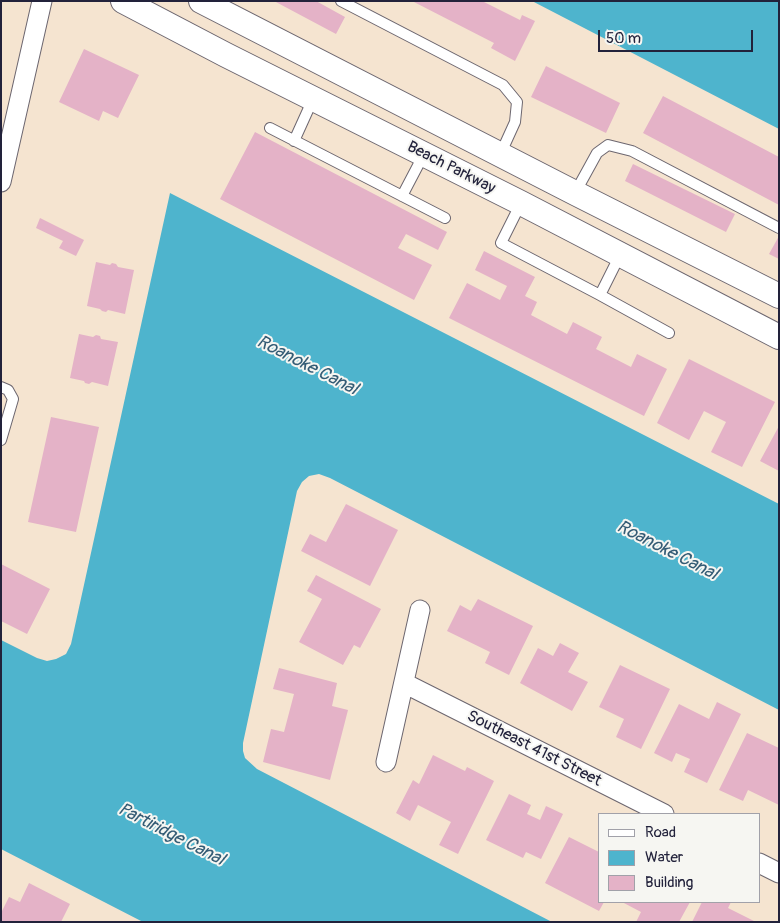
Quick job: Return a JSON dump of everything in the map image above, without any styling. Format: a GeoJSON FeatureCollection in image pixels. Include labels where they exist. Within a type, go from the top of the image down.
{"type":"FeatureCollection","features":[{"type":"Feature","properties":{"kind":"street"},"geometry":{"type":"LineString","coordinates":[[1,182],[42,1]]}},
{"type":"Feature","properties":{"kind":"street","name":"Beach Parkway"},"geometry":{"type":"LineString","coordinates":[[122,1],[521,203],[779,337]]}},
{"type":"Feature","properties":{"kind":"street"},"geometry":{"type":"LineString","coordinates":[[201,1],[231,12],[500,155],[779,296]]}},
{"type":"Feature","properties":{"kind":"street"},"geometry":{"type":"LineString","coordinates":[[521,203],[536,173]]}},
{"type":"Feature","properties":{"kind":"street"},"geometry":{"type":"LineString","coordinates":[[386,762],[420,610]]}},
{"type":"Feature","properties":{"kind":"street","name":"Southeast 41st Street"},"geometry":{"type":"LineString","coordinates":[[404,683],[662,813]]}},
{"type":"Feature","properties":{"kind":"street"},"geometry":{"type":"LineString","coordinates":[[760,864],[779,873]]}},
{"type":"Feature","properties":{"kind":"lane"},"geometry":{"type":"LineString","coordinates":[[341,1],[503,85],[517,102],[515,122],[500,155]]}},
{"type":"Feature","properties":{"kind":"lane"},"geometry":{"type":"LineString","coordinates":[[294,140],[314,99]]}},
{"type":"Feature","properties":{"kind":"lane"},"geometry":{"type":"LineString","coordinates":[[270,128],[445,218]]}},
{"type":"Feature","properties":{"kind":"lane"},"geometry":{"type":"LineString","coordinates":[[575,193],[598,153],[608,145],[632,152],[779,228]]}},
{"type":"Feature","properties":{"kind":"lane"},"geometry":{"type":"LineString","coordinates":[[402,196],[424,154]]}},
{"type":"Feature","properties":{"kind":"lane"},"geometry":{"type":"LineString","coordinates":[[521,203],[501,243],[669,333]]}},
{"type":"Feature","properties":{"kind":"lane"},"geometry":{"type":"LineString","coordinates":[[600,295],[620,255]]}},
{"type":"Feature","properties":{"kind":"lane"},"geometry":{"type":"LineString","coordinates":[[1,387],[8,390],[14,399],[1,440]]}},
{"type":"Feature","properties":{"kind":"water"},"geometry":{"type":"Polygon","coordinates":[[[532,1],[779,1],[779,129],[532,1]]]}},
{"type":"Feature","properties":{"kind":"water"},"geometry":{"type":"Polygon","coordinates":[[[170,193],[779,504],[779,710],[330,478],[319,474],[309,476],[302,482],[297,491],[243,743],[245,758],[257,769],[552,922],[143,922],[1,849],[1,640],[47,661],[66,654],[71,644],[170,193]]]}},
{"type":"Feature","properties":{"kind":"building"},"geometry":{"type":"Polygon","coordinates":[[[274,1],[316,1],[345,17],[336,34],[274,1]]]}},
{"type":"Feature","properties":{"kind":"building"},"geometry":{"type":"Polygon","coordinates":[[[412,1],[482,1],[520,20],[522,15],[535,21],[515,61],[491,48],[494,43],[412,1]]]}},
{"type":"Feature","properties":{"kind":"building"},"geometry":{"type":"Polygon","coordinates":[[[84,49],[139,75],[118,118],[103,111],[99,121],[59,102],[84,49]]]}},
{"type":"Feature","properties":{"kind":"building"},"geometry":{"type":"Polygon","coordinates":[[[546,66],[620,103],[606,133],[531,97],[546,66]]]}},
{"type":"Feature","properties":{"kind":"building"},"geometry":{"type":"Polygon","coordinates":[[[663,96],[779,157],[779,205],[643,133],[663,96]]]}},
{"type":"Feature","properties":{"kind":"building"},"geometry":{"type":"Polygon","coordinates":[[[255,132],[447,232],[438,250],[406,234],[398,248],[432,265],[414,300],[220,199],[255,132]]]}},
{"type":"Feature","properties":{"kind":"building"},"geometry":{"type":"Polygon","coordinates":[[[633,164],[735,214],[726,232],[625,181],[633,164]]]}},
{"type":"Feature","properties":{"kind":"building"},"geometry":{"type":"Polygon","coordinates":[[[40,218],[84,240],[76,256],[59,248],[63,241],[36,228],[40,218]]]}},
{"type":"Feature","properties":{"kind":"building"},"geometry":{"type":"Polygon","coordinates":[[[779,236],[779,259],[769,254],[779,236]]]}},
{"type":"Feature","properties":{"kind":"building"},"geometry":{"type":"Polygon","coordinates":[[[484,251],[535,277],[525,296],[537,302],[531,315],[567,334],[573,322],[602,337],[596,349],[631,367],[637,354],[667,369],[644,416],[449,318],[467,283],[500,300],[507,286],[475,270],[484,251]]]}},
{"type":"Feature","properties":{"kind":"building"},"geometry":{"type":"Polygon","coordinates":[[[96,262],[110,265],[112,263],[118,267],[134,270],[125,314],[108,310],[106,312],[87,306],[96,262]]]}},
{"type":"Feature","properties":{"kind":"building"},"geometry":{"type":"Polygon","coordinates":[[[79,334],[93,337],[96,335],[100,336],[101,339],[118,342],[108,386],[92,382],[89,384],[70,378],[79,334]]]}},
{"type":"Feature","properties":{"kind":"building"},"geometry":{"type":"Polygon","coordinates":[[[689,359],[775,402],[742,467],[711,452],[726,422],[704,411],[689,440],[657,423],[689,359]]]}},
{"type":"Feature","properties":{"kind":"building"},"geometry":{"type":"Polygon","coordinates":[[[51,417],[99,427],[76,532],[28,522],[51,417]]]}},
{"type":"Feature","properties":{"kind":"building"},"geometry":{"type":"Polygon","coordinates":[[[779,426],[779,471],[760,461],[779,426]]]}},
{"type":"Feature","properties":{"kind":"building"},"geometry":{"type":"Polygon","coordinates":[[[346,504],[398,530],[370,586],[301,551],[310,534],[326,542],[346,504]]]}},
{"type":"Feature","properties":{"kind":"building"},"geometry":{"type":"Polygon","coordinates":[[[1,564],[50,589],[27,634],[1,621],[1,564]]]}},
{"type":"Feature","properties":{"kind":"building"},"geometry":{"type":"Polygon","coordinates":[[[316,575],[381,609],[360,648],[354,645],[343,665],[299,642],[322,599],[307,591],[316,575]]]}},
{"type":"Feature","properties":{"kind":"building"},"geometry":{"type":"Polygon","coordinates":[[[478,599],[533,626],[509,675],[485,663],[490,652],[447,631],[460,605],[471,611],[478,599]]]}},
{"type":"Feature","properties":{"kind":"building"},"geometry":{"type":"Polygon","coordinates":[[[560,643],[579,653],[568,672],[588,682],[572,711],[520,683],[538,648],[553,656],[560,643]]]}},
{"type":"Feature","properties":{"kind":"building"},"geometry":{"type":"Polygon","coordinates":[[[620,665],[670,689],[641,749],[616,737],[624,719],[599,707],[620,665]]]}},
{"type":"Feature","properties":{"kind":"building"},"geometry":{"type":"Polygon","coordinates":[[[279,668],[337,683],[332,706],[348,710],[330,780],[263,762],[271,729],[284,732],[294,694],[273,689],[279,668]]]}},
{"type":"Feature","properties":{"kind":"building"},"geometry":{"type":"Polygon","coordinates":[[[717,702],[741,714],[707,783],[684,772],[690,759],[676,753],[672,762],[654,753],[679,704],[709,719],[717,702]]]}},
{"type":"Feature","properties":{"kind":"building"},"geometry":{"type":"Polygon","coordinates":[[[747,733],[779,748],[779,805],[748,790],[743,801],[719,790],[747,733]]]}},
{"type":"Feature","properties":{"kind":"building"},"geometry":{"type":"Polygon","coordinates":[[[433,755],[465,771],[467,767],[494,781],[458,854],[439,845],[451,822],[418,805],[410,821],[396,813],[413,780],[419,784],[433,755]]]}},
{"type":"Feature","properties":{"kind":"building"},"geometry":{"type":"Polygon","coordinates":[[[509,794],[531,805],[527,814],[540,820],[546,806],[563,814],[541,859],[526,852],[523,858],[486,840],[509,794]]]}},
{"type":"Feature","properties":{"kind":"building"},"geometry":{"type":"Polygon","coordinates":[[[569,837],[598,852],[598,903],[603,903],[599,911],[545,883],[569,837]]]}},
{"type":"Feature","properties":{"kind":"building"},"geometry":{"type":"Polygon","coordinates":[[[29,883],[70,904],[61,922],[1,922],[1,913],[9,897],[20,902],[29,883]]]}},
{"type":"Feature","properties":{"kind":"building"},"geometry":{"type":"Polygon","coordinates":[[[624,903],[689,903],[679,922],[636,922],[641,912],[624,903]]]}},
{"type":"Feature","properties":{"kind":"building"},"geometry":{"type":"Polygon","coordinates":[[[702,903],[730,903],[728,908],[756,922],[692,922],[702,903]]]}},
{"type":"Feature","properties":{"kind":"water label","name":"Roanoke Canal"},"geometry":{"type":"Point","coordinates":[307,366]}},
{"type":"Feature","properties":{"kind":"water label","name":"Roanoke Canal"},"geometry":{"type":"Point","coordinates":[667,551]}},
{"type":"Feature","properties":{"kind":"water label","name":"Partiridge Canal"},"geometry":{"type":"Point","coordinates":[171,835]}}]}
